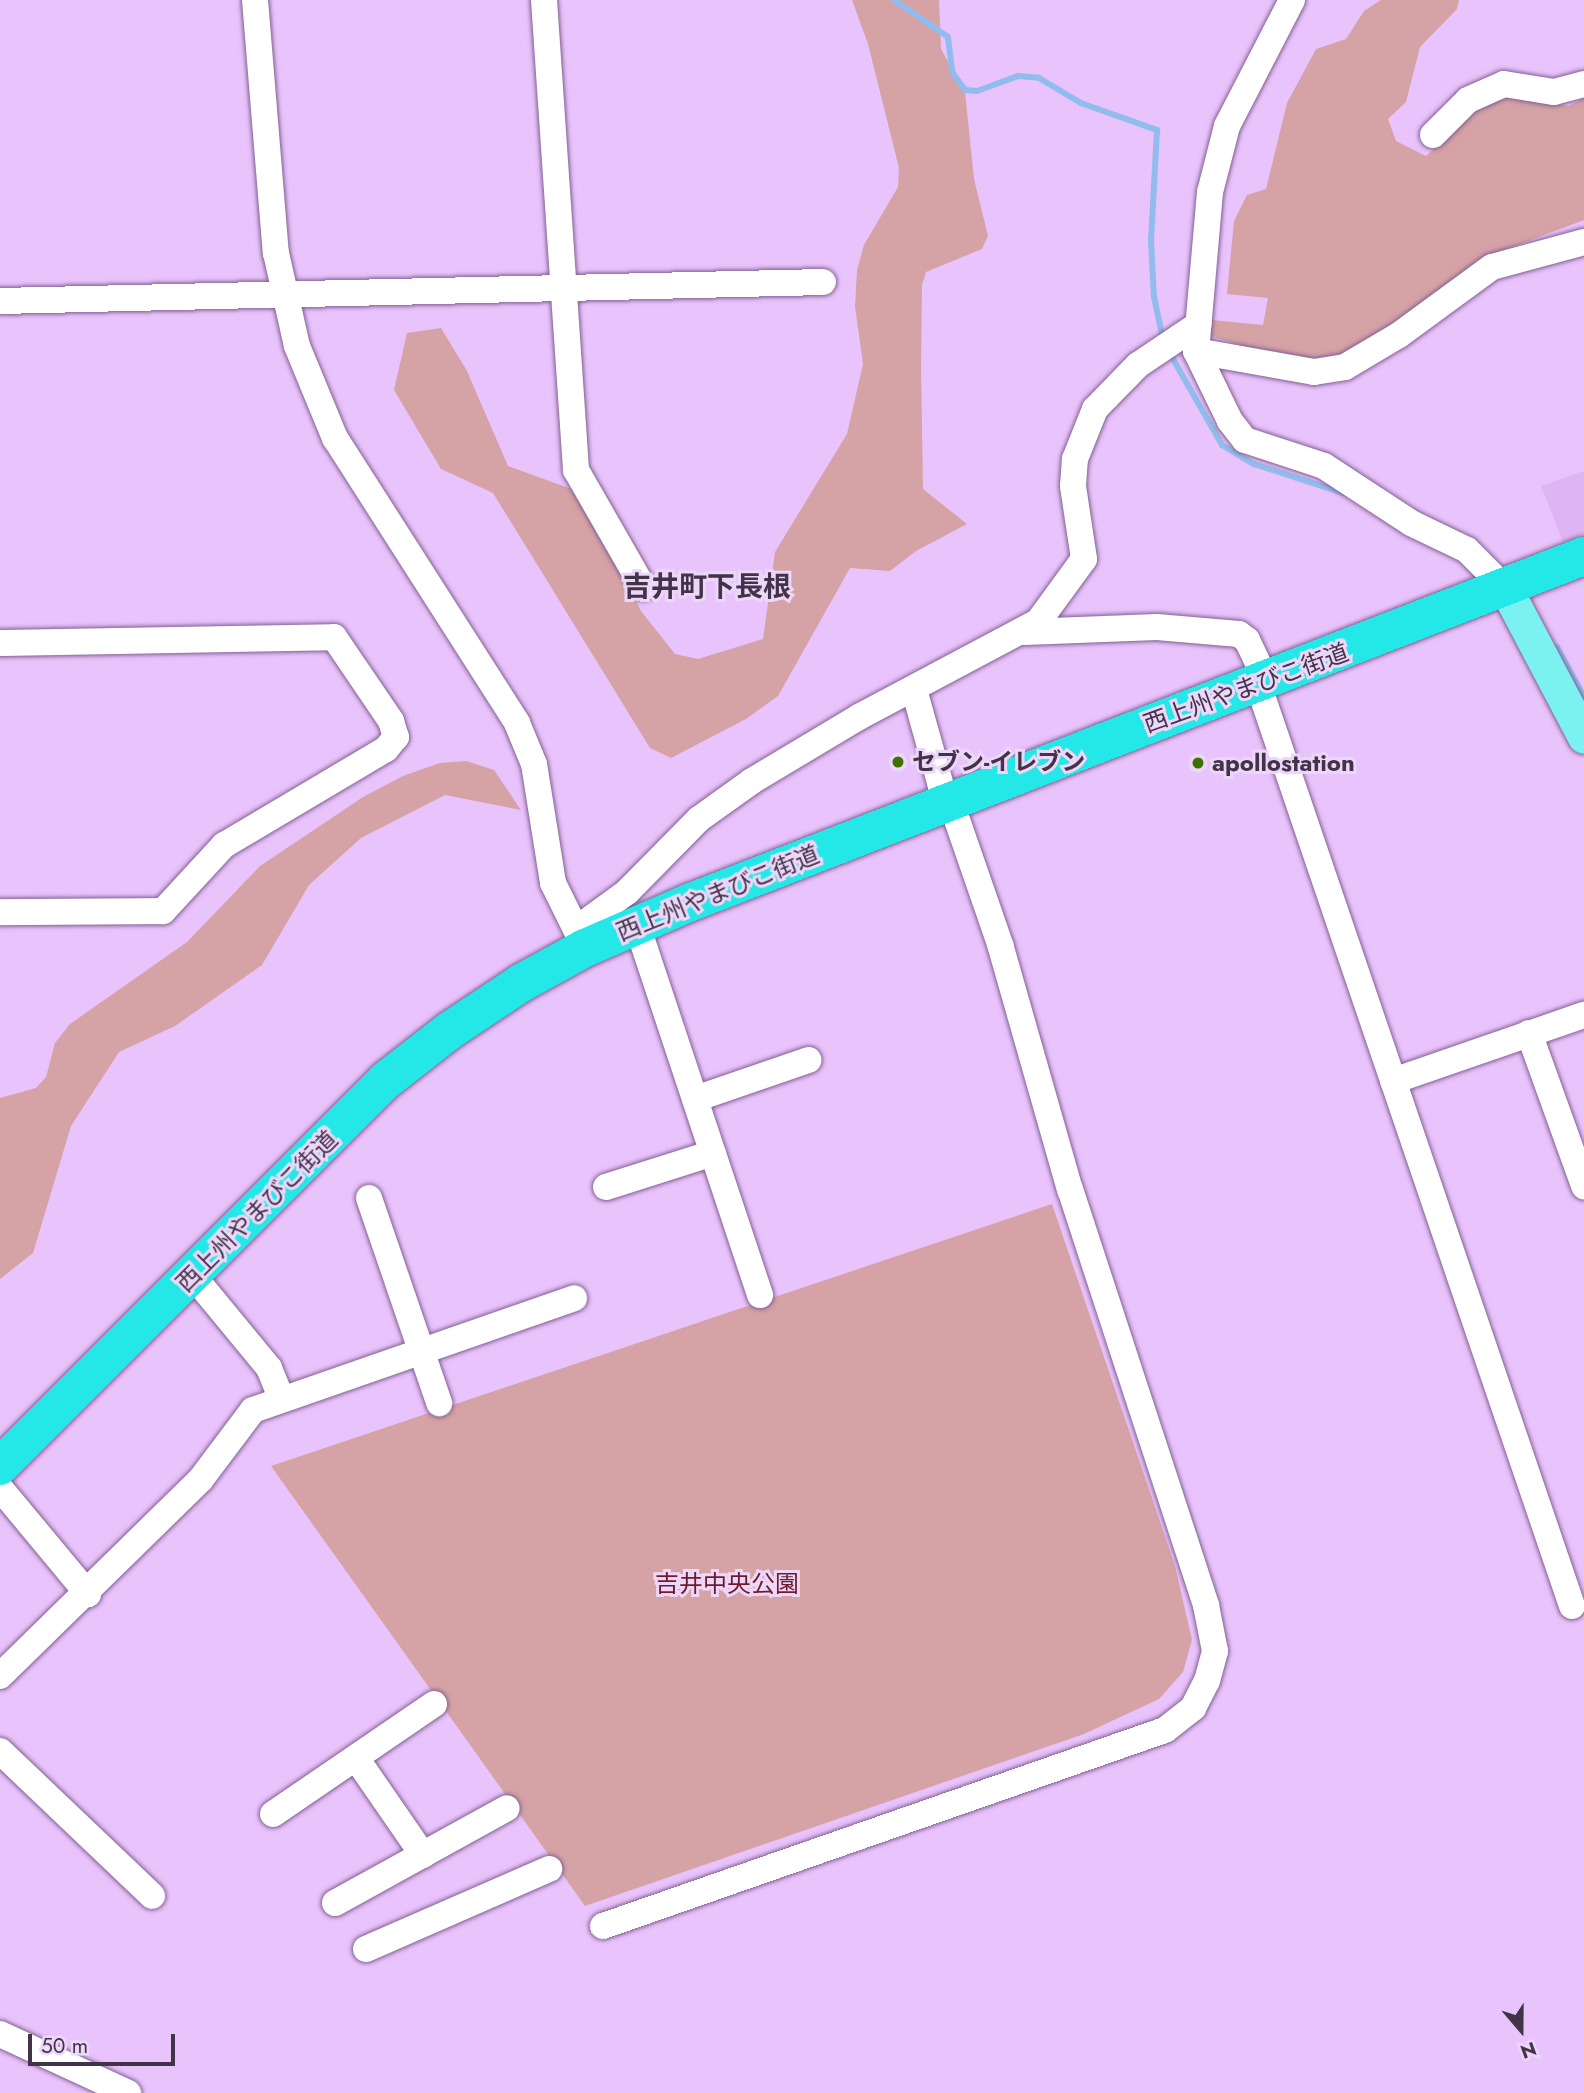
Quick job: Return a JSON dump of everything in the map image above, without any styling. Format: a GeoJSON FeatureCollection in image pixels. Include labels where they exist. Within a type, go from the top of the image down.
{"type":"FeatureCollection","features":[{"type":"Feature","properties":{"kind":"highway","name":"西上州やまびこ街道"},"geometry":{"type":"LineString","coordinates":[[0,1466],[194,1277],[385,1081],[449,1031],[586,935],[637,925],[950,800],[1506,589],[1584,556]]}},
{"type":"Feature","properties":{"kind":"main road"},"geometry":{"type":"LineString","coordinates":[[1506,589],[1584,737]]}},
{"type":"Feature","properties":{"kind":"street"},"geometry":{"type":"LineString","coordinates":[[255,0],[270,201],[283,295],[297,346],[335,438],[517,723],[534,764],[553,883],[586,935],[709,812],[823,738],[1025,632],[1061,594],[1084,559],[1074,473],[1083,434],[1095,409],[1138,365],[1199,324]]}},
{"type":"Feature","properties":{"kind":"street"},"geometry":{"type":"LineString","coordinates":[[544,0],[576,470],[643,587]]}},
{"type":"Feature","properties":{"kind":"street"},"geometry":{"type":"LineString","coordinates":[[1292,0],[1227,126],[1210,192],[1196,351],[1230,421],[1245,440],[1324,466],[1411,523],[1467,550],[1506,589]]}},
{"type":"Feature","properties":{"kind":"street"},"geometry":{"type":"LineString","coordinates":[[1433,135],[1468,100],[1504,84],[1554,92],[1584,84]]}},
{"type":"Feature","properties":{"kind":"street"},"geometry":{"type":"LineString","coordinates":[[1196,351],[1314,372],[1345,367],[1399,335],[1492,267],[1584,242]]}},
{"type":"Feature","properties":{"kind":"street"},"geometry":{"type":"LineString","coordinates":[[0,301],[564,291],[823,282]]}},
{"type":"Feature","properties":{"kind":"street"},"geometry":{"type":"LineString","coordinates":[[1025,632],[1157,627],[1240,634],[1247,640],[1572,1606]]}},
{"type":"Feature","properties":{"kind":"street"},"geometry":{"type":"LineString","coordinates":[[0,643],[334,636],[391,721],[396,737],[386,749],[224,845],[163,911],[0,912]]}},
{"type":"Feature","properties":{"kind":"street"},"geometry":{"type":"LineString","coordinates":[[603,1926],[1164,1730],[1193,1708],[1208,1681],[1215,1651],[1206,1605],[1070,1190],[1001,947],[950,800],[941,786],[914,689]]}},
{"type":"Feature","properties":{"kind":"street"},"geometry":{"type":"LineString","coordinates":[[637,925],[760,1295]]}},
{"type":"Feature","properties":{"kind":"street"},"geometry":{"type":"LineString","coordinates":[[1394,1081],[1584,1015]]}},
{"type":"Feature","properties":{"kind":"street"},"geometry":{"type":"LineString","coordinates":[[1529,1033],[1584,1186]]}},
{"type":"Feature","properties":{"kind":"street"},"geometry":{"type":"LineString","coordinates":[[695,1100],[808,1060]]}},
{"type":"Feature","properties":{"kind":"street"},"geometry":{"type":"LineString","coordinates":[[607,1187],[713,1153]]}},
{"type":"Feature","properties":{"kind":"street"},"geometry":{"type":"LineString","coordinates":[[369,1198],[439,1404]]}},
{"type":"Feature","properties":{"kind":"street"},"geometry":{"type":"LineString","coordinates":[[194,1277],[269,1368],[281,1398]]}},
{"type":"Feature","properties":{"kind":"street"},"geometry":{"type":"LineString","coordinates":[[0,1676],[88,1594],[201,1479],[253,1410],[281,1398],[574,1298]]}},
{"type":"Feature","properties":{"kind":"street"},"geometry":{"type":"LineString","coordinates":[[0,1488],[88,1594]]}},
{"type":"Feature","properties":{"kind":"street"},"geometry":{"type":"LineString","coordinates":[[273,1814],[434,1704]]}},
{"type":"Feature","properties":{"kind":"street"},"geometry":{"type":"LineString","coordinates":[[0,1751],[152,1896]]}},
{"type":"Feature","properties":{"kind":"street"},"geometry":{"type":"LineString","coordinates":[[356,1758],[423,1855]]}},
{"type":"Feature","properties":{"kind":"street"},"geometry":{"type":"LineString","coordinates":[[335,1903],[507,1808]]}},
{"type":"Feature","properties":{"kind":"street"},"geometry":{"type":"LineString","coordinates":[[366,1948],[549,1869]]}},
{"type":"Feature","properties":{"kind":"street"},"geometry":{"type":"LineString","coordinates":[[0,2034],[128,2093]]}},
{"type":"Feature","properties":{"kind":"shaded area"},"geometry":{"type":"Polygon","coordinates":[[[1584,471],[1584,533],[1563,542],[1541,486],[1584,471]]]}},
{"type":"Feature","properties":{"kind":"green space"},"geometry":{"type":"Polygon","coordinates":[[[852,0],[939,0],[941,49],[965,92],[974,179],[988,236],[982,249],[926,272],[922,285],[921,368],[923,489],[967,524],[916,551],[890,571],[850,568],[778,696],[746,719],[671,758],[650,748],[493,493],[441,469],[394,390],[407,333],[441,328],[467,371],[508,466],[577,491],[596,517],[641,611],[675,654],[698,659],[763,639],[775,552],[847,434],[863,364],[855,307],[857,270],[864,245],[898,187],[899,168],[868,44],[852,0]]]}},
{"type":"Feature","properties":{"kind":"green space"},"geometry":{"type":"Polygon","coordinates":[[[1381,0],[1459,0],[1457,9],[1420,47],[1406,102],[1388,119],[1396,141],[1426,156],[1473,113],[1507,95],[1569,106],[1584,98],[1584,220],[1480,259],[1391,329],[1342,357],[1304,364],[1204,334],[1212,320],[1263,325],[1268,298],[1227,294],[1234,221],[1247,195],[1266,189],[1287,103],[1316,49],[1346,39],[1364,11],[1381,0]]]}},
{"type":"Feature","properties":{"kind":"green space"},"geometry":{"type":"Polygon","coordinates":[[[466,761],[494,770],[521,810],[445,795],[361,838],[309,885],[262,965],[175,1026],[119,1052],[71,1126],[33,1253],[0,1279],[0,1098],[36,1088],[46,1077],[55,1043],[70,1024],[187,942],[260,866],[363,797],[403,776],[440,763],[466,761]]]}},
{"type":"Feature","properties":{"kind":"green space","name":"吉井中央公園"},"geometry":{"type":"Polygon","coordinates":[[[1052,1204],[1175,1566],[1192,1640],[1183,1672],[1159,1699],[1084,1734],[585,1906],[271,1466],[1052,1204]]]}},
{"type":"Feature","properties":{"kind":"waterway"},"geometry":{"type":"LineString","coordinates":[[894,0],[948,37],[952,72],[965,90],[977,91],[1018,76],[1039,78],[1081,103],[1157,130],[1151,240],[1154,297],[1163,339]]}},
{"type":"Feature","properties":{"kind":"waterway"},"geometry":{"type":"LineString","coordinates":[[1169,352],[1222,445],[1254,464],[1343,493]]}},
{"type":"Feature","properties":{"kind":"waterway"},"geometry":{"type":"LineString","coordinates":[[1557,647],[1584,697]]}},
{"type":"Feature","properties":{"kind":"place","name":"セブン-イレブン"},"geometry":{"type":"Point","coordinates":[898,762]}},
{"type":"Feature","properties":{"kind":"place","name":"apollostation"},"geometry":{"type":"Point","coordinates":[1198,763]}},
{"type":"Feature","properties":{"kind":"district","name":"吉井町下長根"},"geometry":{"type":"Point","coordinates":[707,587]}}]}
